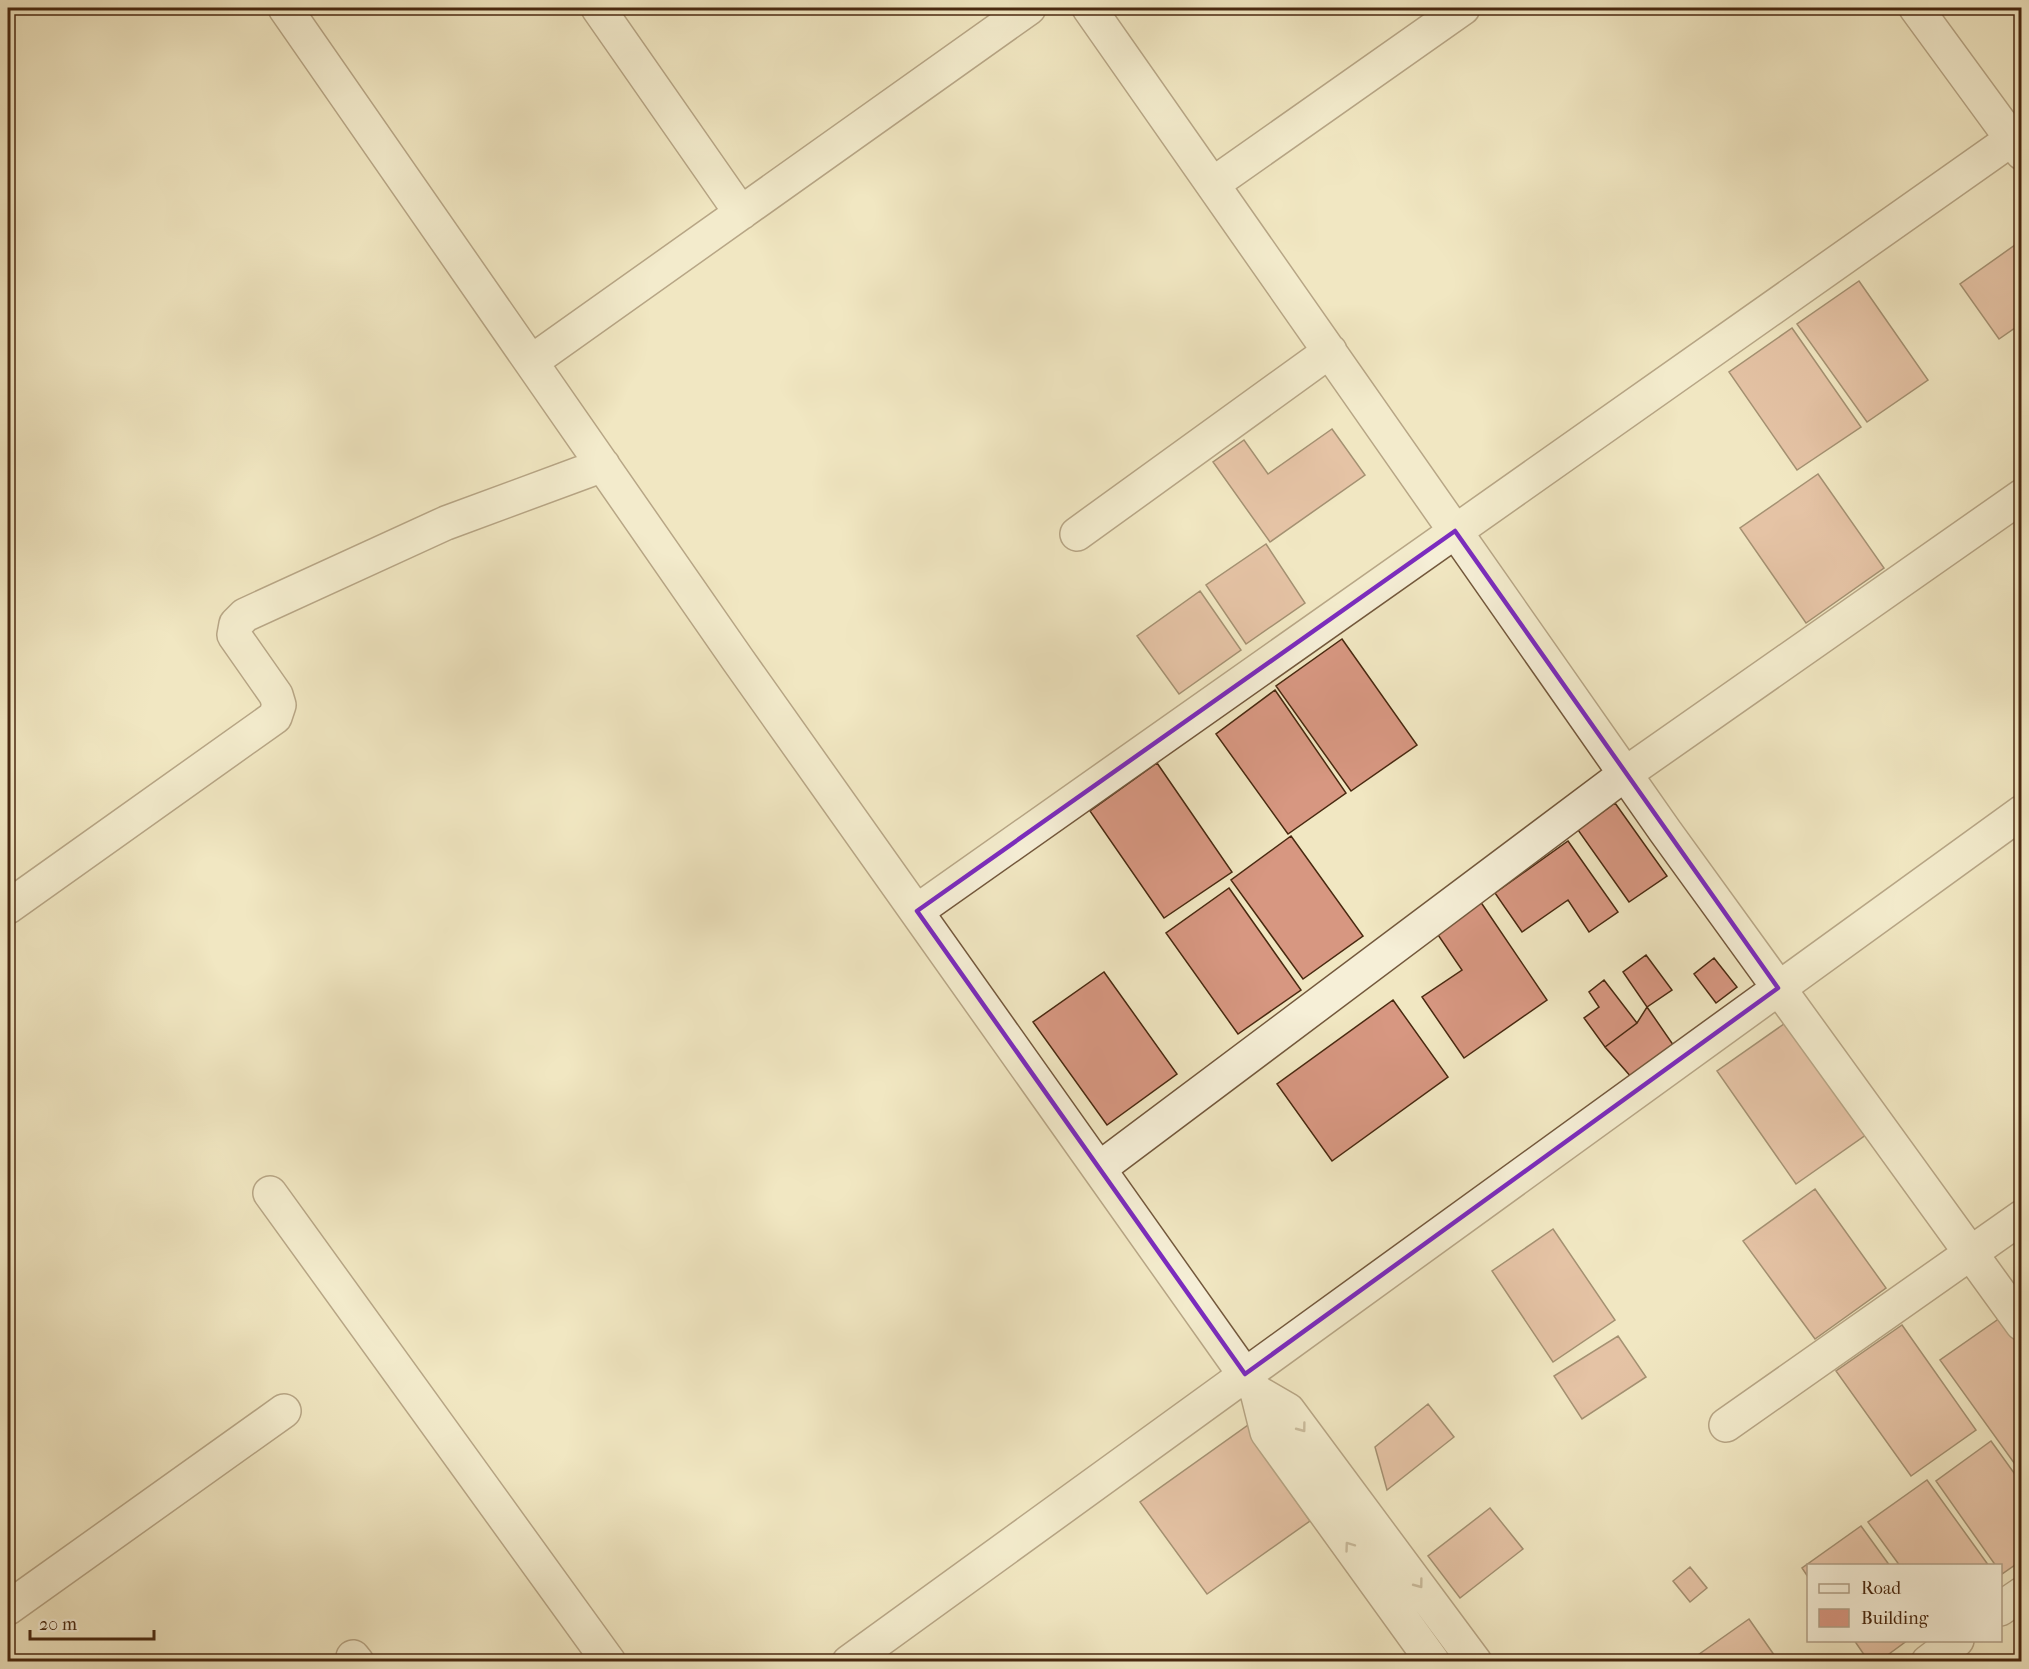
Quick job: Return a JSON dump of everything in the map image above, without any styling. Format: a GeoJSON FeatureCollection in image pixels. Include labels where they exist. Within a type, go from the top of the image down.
{"type":"FeatureCollection","features":[{"type":"Feature","properties":{"kind":"street"},"geometry":{"type":"LineString","coordinates":[[285,8],[603,465],[1251,1383],[1267,1432],[1433,1662]]}},
{"type":"Feature","properties":{"kind":"street"},"geometry":{"type":"LineString","coordinates":[[598,8],[741,213]]}},
{"type":"Feature","properties":{"kind":"street"},"geometry":{"type":"LineString","coordinates":[[531,362],[1029,8]]}},
{"type":"Feature","properties":{"kind":"street"},"geometry":{"type":"LineString","coordinates":[[1089,8],[1625,774],[2022,1324]]}},
{"type":"Feature","properties":{"kind":"street"},"geometry":{"type":"LineString","coordinates":[[1213,184],[1463,8]]}},
{"type":"Feature","properties":{"kind":"street"},"geometry":{"type":"LineString","coordinates":[[917,911],[1455,531],[2017,146],[1916,8]]}},
{"type":"Feature","properties":{"kind":"street"},"geometry":{"type":"LineString","coordinates":[[1077,534],[1330,351]]}},
{"type":"Feature","properties":{"kind":"street"},"geometry":{"type":"LineString","coordinates":[[8,907],[275,717],[279,705],[276,695],[234,635],[236,624],[245,615],[446,523],[603,465]]}},
{"type":"Feature","properties":{"kind":"street"},"geometry":{"type":"LineString","coordinates":[[1100,1168],[1625,774],[2022,496]]}},
{"type":"Feature","properties":{"kind":"street"},"geometry":{"type":"LineString","coordinates":[[849,1662],[1251,1383],[1778,987],[2022,812]]}},
{"type":"Feature","properties":{"kind":"street"},"geometry":{"type":"LineString","coordinates":[[270,1193],[609,1662]]}},
{"type":"Feature","properties":{"kind":"street"},"geometry":{"type":"LineString","coordinates":[[1726,1425],[2022,1217]]}},
{"type":"Feature","properties":{"kind":"street"},"geometry":{"type":"LineString","coordinates":[[1251,1383],[1288,1410],[1475,1662]]}},
{"type":"Feature","properties":{"kind":"street"},"geometry":{"type":"LineString","coordinates":[[8,1608],[284,1412]]}},
{"type":"Feature","properties":{"kind":"street"},"geometry":{"type":"LineString","coordinates":[[2002,1608],[2022,1594]]}},
{"type":"Feature","properties":{"kind":"street"},"geometry":{"type":"LineString","coordinates":[[1928,1662],[1956,1642]]}},
{"type":"Feature","properties":{"kind":"highlighted area"},"geometry":{"type":"Polygon","coordinates":[[[1455,531],[1778,988],[1245,1374],[917,911],[1455,531]]]}},
{"type":"Feature","properties":{"kind":"building"},"geometry":{"type":"Polygon","coordinates":[[[2022,240],[2022,323],[1999,339],[1960,284],[2022,240]]]}},
{"type":"Feature","properties":{"kind":"building"},"geometry":{"type":"Polygon","coordinates":[[[1859,281],[1928,380],[1867,422],[1797,324],[1859,281]]]}},
{"type":"Feature","properties":{"kind":"building"},"geometry":{"type":"Polygon","coordinates":[[[1792,328],[1861,427],[1797,470],[1729,372],[1792,328]]]}},
{"type":"Feature","properties":{"kind":"building"},"geometry":{"type":"Polygon","coordinates":[[[1332,429],[1365,475],[1270,542],[1213,462],[1244,440],[1268,474],[1332,429]]]}},
{"type":"Feature","properties":{"kind":"building"},"geometry":{"type":"Polygon","coordinates":[[[1818,474],[1884,568],[1806,623],[1740,528],[1818,474]]]}},
{"type":"Feature","properties":{"kind":"building"},"geometry":{"type":"Polygon","coordinates":[[[1266,544],[1305,603],[1246,644],[1206,585],[1266,544]]]}},
{"type":"Feature","properties":{"kind":"building"},"geometry":{"type":"Polygon","coordinates":[[[1200,591],[1241,650],[1179,694],[1137,636],[1200,591]]]}},
{"type":"Feature","properties":{"kind":"building"},"geometry":{"type":"Polygon","coordinates":[[[1342,639],[1417,745],[1351,791],[1276,686],[1342,639]]]}},
{"type":"Feature","properties":{"kind":"building"},"geometry":{"type":"Polygon","coordinates":[[[1275,690],[1346,793],[1288,834],[1216,734],[1275,690]]]}},
{"type":"Feature","properties":{"kind":"building"},"geometry":{"type":"Polygon","coordinates":[[[1157,763],[1232,872],[1164,918],[1090,811],[1157,763]]]}},
{"type":"Feature","properties":{"kind":"building"},"geometry":{"type":"Polygon","coordinates":[[[1615,803],[1667,876],[1629,902],[1578,830],[1615,803]]]}},
{"type":"Feature","properties":{"kind":"building"},"geometry":{"type":"Polygon","coordinates":[[[1291,836],[1363,936],[1303,979],[1231,880],[1291,836]]]}},
{"type":"Feature","properties":{"kind":"building"},"geometry":{"type":"Polygon","coordinates":[[[1568,841],[1618,912],[1589,932],[1568,900],[1522,932],[1495,893],[1568,841]]]}},
{"type":"Feature","properties":{"kind":"building"},"geometry":{"type":"Polygon","coordinates":[[[1229,888],[1301,990],[1238,1034],[1166,933],[1229,888]]]}},
{"type":"Feature","properties":{"kind":"building"},"geometry":{"type":"Polygon","coordinates":[[[1480,901],[1547,1000],[1464,1058],[1422,997],[1462,970],[1436,932],[1480,901]]]}},
{"type":"Feature","properties":{"kind":"building"},"geometry":{"type":"Polygon","coordinates":[[[1646,955],[1672,990],[1647,1007],[1623,972],[1646,955]]]}},
{"type":"Feature","properties":{"kind":"building"},"geometry":{"type":"Polygon","coordinates":[[[1714,958],[1737,987],[1716,1003],[1694,974],[1714,958]]]}},
{"type":"Feature","properties":{"kind":"building"},"geometry":{"type":"Polygon","coordinates":[[[1104,972],[1177,1074],[1107,1125],[1033,1022],[1104,972]]]}},
{"type":"Feature","properties":{"kind":"building"},"geometry":{"type":"Polygon","coordinates":[[[1604,980],[1637,1023],[1605,1047],[1584,1018],[1599,1007],[1589,992],[1604,980]]]}},
{"type":"Feature","properties":{"kind":"building"},"geometry":{"type":"Polygon","coordinates":[[[1393,1000],[1448,1077],[1332,1161],[1277,1084],[1393,1000]]]}},
{"type":"Feature","properties":{"kind":"building"},"geometry":{"type":"Polygon","coordinates":[[[1647,1007],[1674,1046],[1632,1078],[1605,1047],[1637,1023],[1647,1007]]]}},
{"type":"Feature","properties":{"kind":"building"},"geometry":{"type":"Polygon","coordinates":[[[1791,1019],[1870,1132],[1796,1184],[1717,1071],[1791,1019]]]}},
{"type":"Feature","properties":{"kind":"building"},"geometry":{"type":"Polygon","coordinates":[[[1815,1189],[1886,1288],[1815,1339],[1743,1241],[1815,1189]]]}},
{"type":"Feature","properties":{"kind":"building"},"geometry":{"type":"Polygon","coordinates":[[[1553,1229],[1615,1320],[1553,1362],[1492,1271],[1553,1229]]]}},
{"type":"Feature","properties":{"kind":"building"},"geometry":{"type":"Polygon","coordinates":[[[2000,1318],[2022,1348],[2022,1474],[1940,1360],[2000,1318]]]}},
{"type":"Feature","properties":{"kind":"building"},"geometry":{"type":"Polygon","coordinates":[[[1902,1325],[1976,1430],[1911,1476],[1836,1371],[1902,1325]]]}},
{"type":"Feature","properties":{"kind":"building"},"geometry":{"type":"Polygon","coordinates":[[[1618,1336],[1646,1377],[1582,1419],[1554,1376],[1618,1336]]]}},
{"type":"Feature","properties":{"kind":"building"},"geometry":{"type":"Polygon","coordinates":[[[1428,1404],[1454,1437],[1387,1490],[1375,1447],[1428,1404]]]}},
{"type":"Feature","properties":{"kind":"building"},"geometry":{"type":"Polygon","coordinates":[[[1258,1418],[1282,1481],[1310,1521],[1207,1594],[1140,1502],[1258,1418]]]}},
{"type":"Feature","properties":{"kind":"building"},"geometry":{"type":"Polygon","coordinates":[[[1991,1441],[2022,1484],[2022,1560],[2002,1574],[2002,1564],[1995,1564],[1936,1481],[1991,1441]]]}},
{"type":"Feature","properties":{"kind":"building"},"geometry":{"type":"Polygon","coordinates":[[[1927,1480],[1988,1564],[1899,1564],[1868,1522],[1927,1480]]]}},
{"type":"Feature","properties":{"kind":"building"},"geometry":{"type":"Polygon","coordinates":[[[1490,1508],[1523,1549],[1460,1598],[1428,1556],[1490,1508]]]}},
{"type":"Feature","properties":{"kind":"building"},"geometry":{"type":"Polygon","coordinates":[[[1861,1526],[1889,1564],[1808,1564],[1861,1526]]]}},
{"type":"Feature","properties":{"kind":"building"},"geometry":{"type":"Polygon","coordinates":[[[1807,1564],[1807,1576],[1802,1568],[1807,1564]]]}},
{"type":"Feature","properties":{"kind":"building"},"geometry":{"type":"Polygon","coordinates":[[[1690,1567],[1707,1588],[1690,1602],[1673,1581],[1690,1567]]]}},
{"type":"Feature","properties":{"kind":"building"},"geometry":{"type":"Polygon","coordinates":[[[1749,1619],[1779,1662],[1688,1662],[1749,1619]]]}},
{"type":"Feature","properties":{"kind":"building"},"geometry":{"type":"Polygon","coordinates":[[[1855,1642],[1905,1642],[1878,1662],[1869,1662],[1855,1642]]]}}]}
